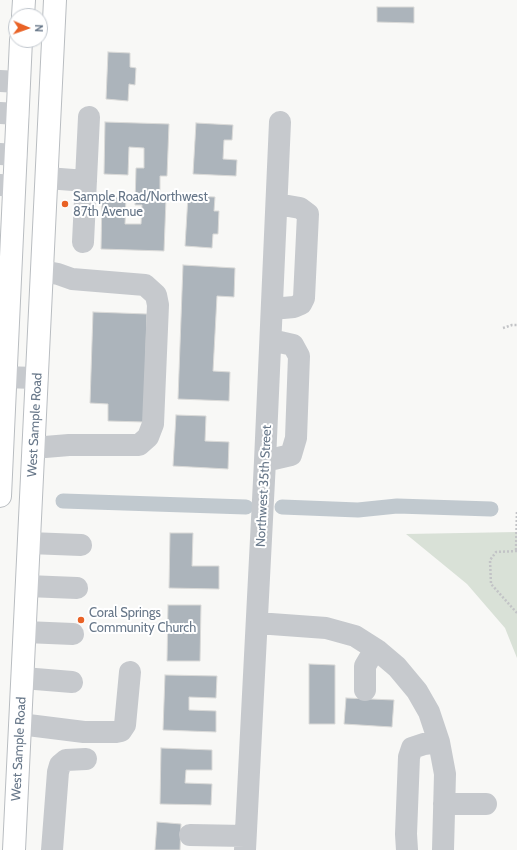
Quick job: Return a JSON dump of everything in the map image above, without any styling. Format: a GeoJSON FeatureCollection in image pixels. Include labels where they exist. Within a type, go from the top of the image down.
{"type":"FeatureCollection","features":[{"type":"Feature","properties":{"kind":"main road","name":"West Sample Road"},"geometry":{"type":"LineString","coordinates":[[14,850],[55,0]]}},
{"type":"Feature","properties":{"kind":"main road"},"geometry":{"type":"LineString","coordinates":[[0,496],[10,82],[20,48]]}},
{"type":"Feature","properties":{"kind":"street"},"geometry":{"type":"LineString","coordinates":[[83,242],[89,117]]}},
{"type":"Feature","properties":{"kind":"street","name":"Northwest 35th Street"},"geometry":{"type":"LineString","coordinates":[[245,843],[265,462],[280,122]]}},
{"type":"Feature","properties":{"kind":"street"},"geometry":{"type":"LineString","coordinates":[[47,178],[86,181]]}},
{"type":"Feature","properties":{"kind":"street"},"geometry":{"type":"LineString","coordinates":[[272,309],[294,307],[301,304],[304,298],[308,214],[300,208],[277,204]]}},
{"type":"Feature","properties":{"kind":"street"},"geometry":{"type":"LineString","coordinates":[[33,448],[69,445],[139,445],[148,437],[153,424],[158,305],[156,295],[145,285],[72,279],[58,274],[42,271]]}},
{"type":"Feature","properties":{"kind":"street"},"geometry":{"type":"LineString","coordinates":[[265,462],[291,455],[296,438],[299,356],[293,345],[270,340]]}},
{"type":"Feature","properties":{"kind":"street"},"geometry":{"type":"LineString","coordinates":[[2,377],[37,378]]}},
{"type":"Feature","properties":{"kind":"street"},"geometry":{"type":"LineString","coordinates":[[29,543],[81,545]]}},
{"type":"Feature","properties":{"kind":"street"},"geometry":{"type":"LineString","coordinates":[[27,586],[77,588]]}},
{"type":"Feature","properties":{"kind":"street"},"geometry":{"type":"LineString","coordinates":[[257,622],[326,628],[355,636],[375,649],[397,667],[417,691],[429,712],[439,742],[445,774],[443,850]]}},
{"type":"Feature","properties":{"kind":"street"},"geometry":{"type":"LineString","coordinates":[[25,632],[73,634]]}},
{"type":"Feature","properties":{"kind":"street"},"geometry":{"type":"LineString","coordinates":[[365,690],[365,666],[375,649]]}},
{"type":"Feature","properties":{"kind":"street"},"geometry":{"type":"LineString","coordinates":[[20,724],[84,732],[116,732],[121,730],[125,725],[130,672]]}},
{"type":"Feature","properties":{"kind":"street"},"geometry":{"type":"LineString","coordinates":[[22,678],[72,682]]}},
{"type":"Feature","properties":{"kind":"street"},"geometry":{"type":"LineString","coordinates":[[407,850],[406,834],[409,757],[412,748],[424,744],[439,742]]}},
{"type":"Feature","properties":{"kind":"street"},"geometry":{"type":"LineString","coordinates":[[52,850],[58,772],[60,765],[66,760],[86,759]]}},
{"type":"Feature","properties":{"kind":"street"},"geometry":{"type":"LineString","coordinates":[[444,804],[486,804]]}},
{"type":"Feature","properties":{"kind":"street"},"geometry":{"type":"LineString","coordinates":[[190,835],[245,843]]}},
{"type":"Feature","properties":{"kind":"path"},"geometry":{"type":"LineString","coordinates":[[503,328],[517,325]]}},
{"type":"Feature","properties":{"kind":"path"},"geometry":{"type":"LineString","coordinates":[[517,510],[516,550],[496,552],[490,560],[492,584],[517,613]]}},
{"type":"Feature","properties":{"kind":"shaded area"},"geometry":{"type":"Polygon","coordinates":[[[517,532],[517,658],[505,628],[467,584],[406,534],[517,532]]]}},
{"type":"Feature","properties":{"kind":"building"},"geometry":{"type":"Polygon","coordinates":[[[377,7],[414,7],[414,23],[377,22],[377,7]]]}},
{"type":"Feature","properties":{"kind":"building"},"geometry":{"type":"Polygon","coordinates":[[[108,52],[130,53],[130,67],[136,68],[135,85],[129,84],[128,101],[106,99],[108,52]]]}},
{"type":"Feature","properties":{"kind":"building"},"geometry":{"type":"Polygon","coordinates":[[[105,122],[169,124],[167,176],[160,176],[160,198],[166,199],[164,251],[101,249],[102,196],[126,197],[125,224],[141,224],[142,205],[135,205],[136,168],[144,168],[144,148],[129,147],[128,175],[104,174],[105,122]]]}},
{"type":"Feature","properties":{"kind":"building"},"geometry":{"type":"Polygon","coordinates":[[[196,123],[233,125],[232,140],[224,140],[223,159],[237,160],[236,176],[193,174],[196,123]]]}},
{"type":"Feature","properties":{"kind":"building"},"geometry":{"type":"Polygon","coordinates":[[[188,196],[215,197],[214,211],[219,211],[218,234],[213,234],[212,248],[185,246],[188,196]]]}},
{"type":"Feature","properties":{"kind":"building"},"geometry":{"type":"Polygon","coordinates":[[[183,265],[235,268],[234,297],[217,296],[213,371],[230,372],[229,401],[178,399],[183,265]]]}},
{"type":"Feature","properties":{"kind":"building"},"geometry":{"type":"Polygon","coordinates":[[[93,312],[147,314],[144,422],[108,421],[108,404],[90,403],[93,312]]]}},
{"type":"Feature","properties":{"kind":"building"},"geometry":{"type":"Polygon","coordinates":[[[176,415],[206,416],[205,441],[229,442],[228,469],[173,466],[176,415]]]}},
{"type":"Feature","properties":{"kind":"building"},"geometry":{"type":"Polygon","coordinates":[[[170,533],[193,533],[192,566],[219,566],[219,589],[169,588],[170,533]]]}},
{"type":"Feature","properties":{"kind":"building"},"geometry":{"type":"Polygon","coordinates":[[[168,605],[201,605],[200,661],[167,661],[168,605]]]}},
{"type":"Feature","properties":{"kind":"building"},"geometry":{"type":"Polygon","coordinates":[[[309,664],[335,665],[335,724],[309,724],[309,664]]]}},
{"type":"Feature","properties":{"kind":"building"},"geometry":{"type":"Polygon","coordinates":[[[165,675],[217,676],[216,698],[189,697],[189,710],[216,711],[216,732],[163,730],[165,675]]]}},
{"type":"Feature","properties":{"kind":"building"},"geometry":{"type":"Polygon","coordinates":[[[346,698],[394,700],[392,727],[344,724],[346,698]]]}},
{"type":"Feature","properties":{"kind":"building"},"geometry":{"type":"Polygon","coordinates":[[[161,748],[212,750],[212,770],[186,770],[185,783],[212,784],[211,805],[160,804],[161,748]]]}},
{"type":"Feature","properties":{"kind":"building"},"geometry":{"type":"Polygon","coordinates":[[[157,822],[181,824],[180,850],[155,850],[157,822]]]}},
{"type":"Feature","properties":{"kind":"waterway"},"geometry":{"type":"LineString","coordinates":[[63,501],[246,507]]}},
{"type":"Feature","properties":{"kind":"waterway"},"geometry":{"type":"LineString","coordinates":[[282,507],[358,510],[397,506],[491,509]]}},
{"type":"Feature","properties":{"kind":"place","name":"Sample Road/Northwest 87th Avenue"},"geometry":{"type":"Point","coordinates":[65,204]}},
{"type":"Feature","properties":{"kind":"place","name":"Coral Springs Community Church"},"geometry":{"type":"Point","coordinates":[81,620]}}]}
